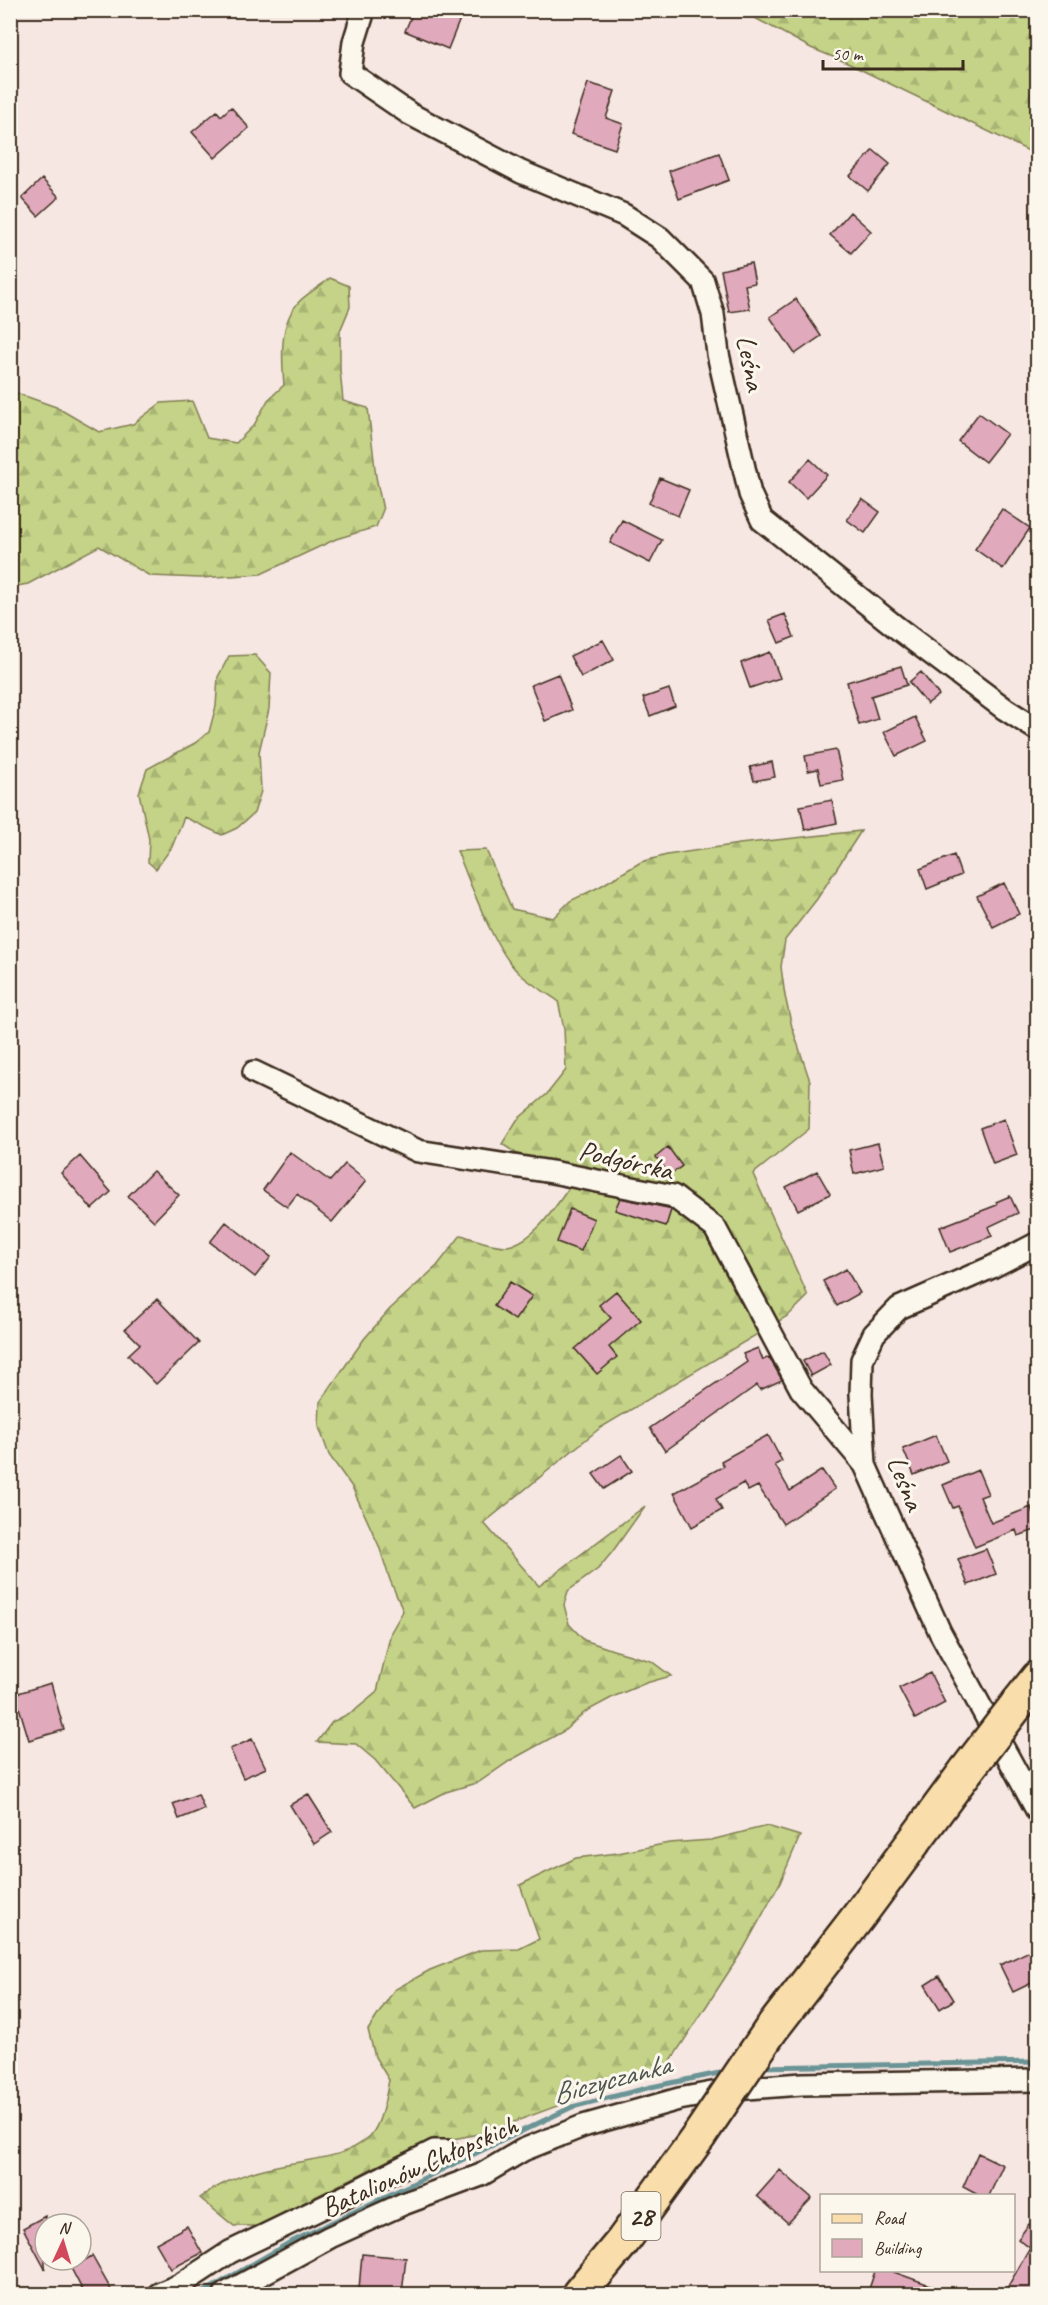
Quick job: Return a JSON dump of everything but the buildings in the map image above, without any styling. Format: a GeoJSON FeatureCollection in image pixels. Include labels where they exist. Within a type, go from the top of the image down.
{"type":"FeatureCollection","features":[{"type":"Feature","properties":{"kind":"main road","name":"28"},"geometry":{"type":"LineString","coordinates":[[579,2295],[623,2241],[699,2136],[770,2031],[1028,1690]]}},
{"type":"Feature","properties":{"kind":"street","name":"Leśna"},"geometry":{"type":"LineString","coordinates":[[364,10],[354,42],[350,73],[410,114],[521,172],[624,215],[660,238],[703,281],[713,314],[718,354],[750,494],[762,520],[905,634],[1005,709],[1038,730]]}},
{"type":"Feature","properties":{"kind":"street","name":"Podgórska"},"geometry":{"type":"LineString","coordinates":[[254,1072],[418,1151],[552,1172],[673,1196],[715,1228],[801,1389],[865,1465]]}},
{"type":"Feature","properties":{"kind":"street","name":"Leśna"},"geometry":{"type":"LineString","coordinates":[[1038,1243],[992,1267],[898,1308],[874,1334],[862,1360],[861,1394],[865,1465],[940,1632],[1038,1812]]}},
{"type":"Feature","properties":{"kind":"street","name":"Batalionów Chłopskich"},"geometry":{"type":"LineString","coordinates":[[225,2295],[330,2237],[403,2204],[481,2175],[523,2150],[583,2126],[679,2099],[734,2089],[802,2084],[1038,2080]]}},
{"type":"Feature","properties":{"kind":"street"},"geometry":{"type":"LineString","coordinates":[[159,2295],[180,2285],[230,2252],[434,2151],[447,2151]]}},
{"type":"Feature","properties":{"kind":"green space"},"geometry":{"type":"Polygon","coordinates":[[[742,11],[1037,11],[1037,155],[843,61],[811,48],[742,11]]]}},
{"type":"Feature","properties":{"kind":"green space"},"geometry":{"type":"Polygon","coordinates":[[[330,278],[349,286],[350,307],[340,331],[343,401],[368,408],[376,477],[383,510],[376,527],[336,539],[261,574],[200,578],[150,576],[99,546],[28,584],[11,587],[11,391],[56,407],[99,432],[133,424],[161,403],[192,401],[207,438],[236,443],[254,425],[268,400],[284,385],[284,332],[291,312],[308,294],[330,278]]]}},
{"type":"Feature","properties":{"kind":"green space"},"geometry":{"type":"Polygon","coordinates":[[[255,655],[271,673],[269,709],[259,752],[261,791],[254,813],[237,828],[222,835],[184,817],[172,847],[156,869],[148,862],[149,839],[139,793],[147,769],[195,743],[209,732],[216,706],[218,677],[229,656],[255,655]]]}},
{"type":"Feature","properties":{"kind":"green space"},"geometry":{"type":"Polygon","coordinates":[[[861,831],[817,899],[785,940],[781,967],[792,1027],[810,1081],[809,1129],[753,1174],[808,1296],[789,1315],[600,1428],[484,1523],[539,1586],[645,1506],[598,1569],[568,1591],[564,1605],[569,1624],[584,1640],[651,1661],[671,1676],[646,1683],[615,1696],[585,1712],[564,1731],[511,1760],[479,1782],[446,1792],[415,1808],[375,1760],[356,1744],[317,1742],[332,1722],[354,1711],[377,1692],[391,1632],[403,1611],[379,1546],[352,1487],[329,1455],[319,1427],[320,1402],[364,1339],[390,1309],[437,1266],[461,1235],[494,1245],[512,1245],[537,1229],[569,1188],[502,1144],[517,1120],[547,1094],[566,1070],[564,1029],[558,1001],[520,974],[501,950],[457,851],[486,850],[512,909],[553,918],[570,901],[641,862],[667,855],[739,844],[861,831]]]}},
{"type":"Feature","properties":{"kind":"green space"},"geometry":{"type":"Polygon","coordinates":[[[767,1826],[800,1836],[780,1883],[743,1950],[668,2065],[484,2133],[417,2146],[257,2226],[234,2226],[200,2198],[244,2175],[344,2152],[370,2136],[380,2118],[389,2080],[375,2057],[368,2030],[394,1990],[430,1970],[481,1950],[519,1949],[539,1939],[520,1885],[576,1858],[669,1843],[711,1840],[767,1826]]]}},
{"type":"Feature","properties":{"kind":"waterway","name":"Biczyczanka"},"geometry":{"type":"LineString","coordinates":[[759,2067],[1038,2062]]}},
{"type":"Feature","properties":{"kind":"waterway","name":"Biczyczanka"},"geometry":{"type":"LineString","coordinates":[[201,2294],[289,2243],[572,2107],[651,2087],[729,2071]]}}]}
